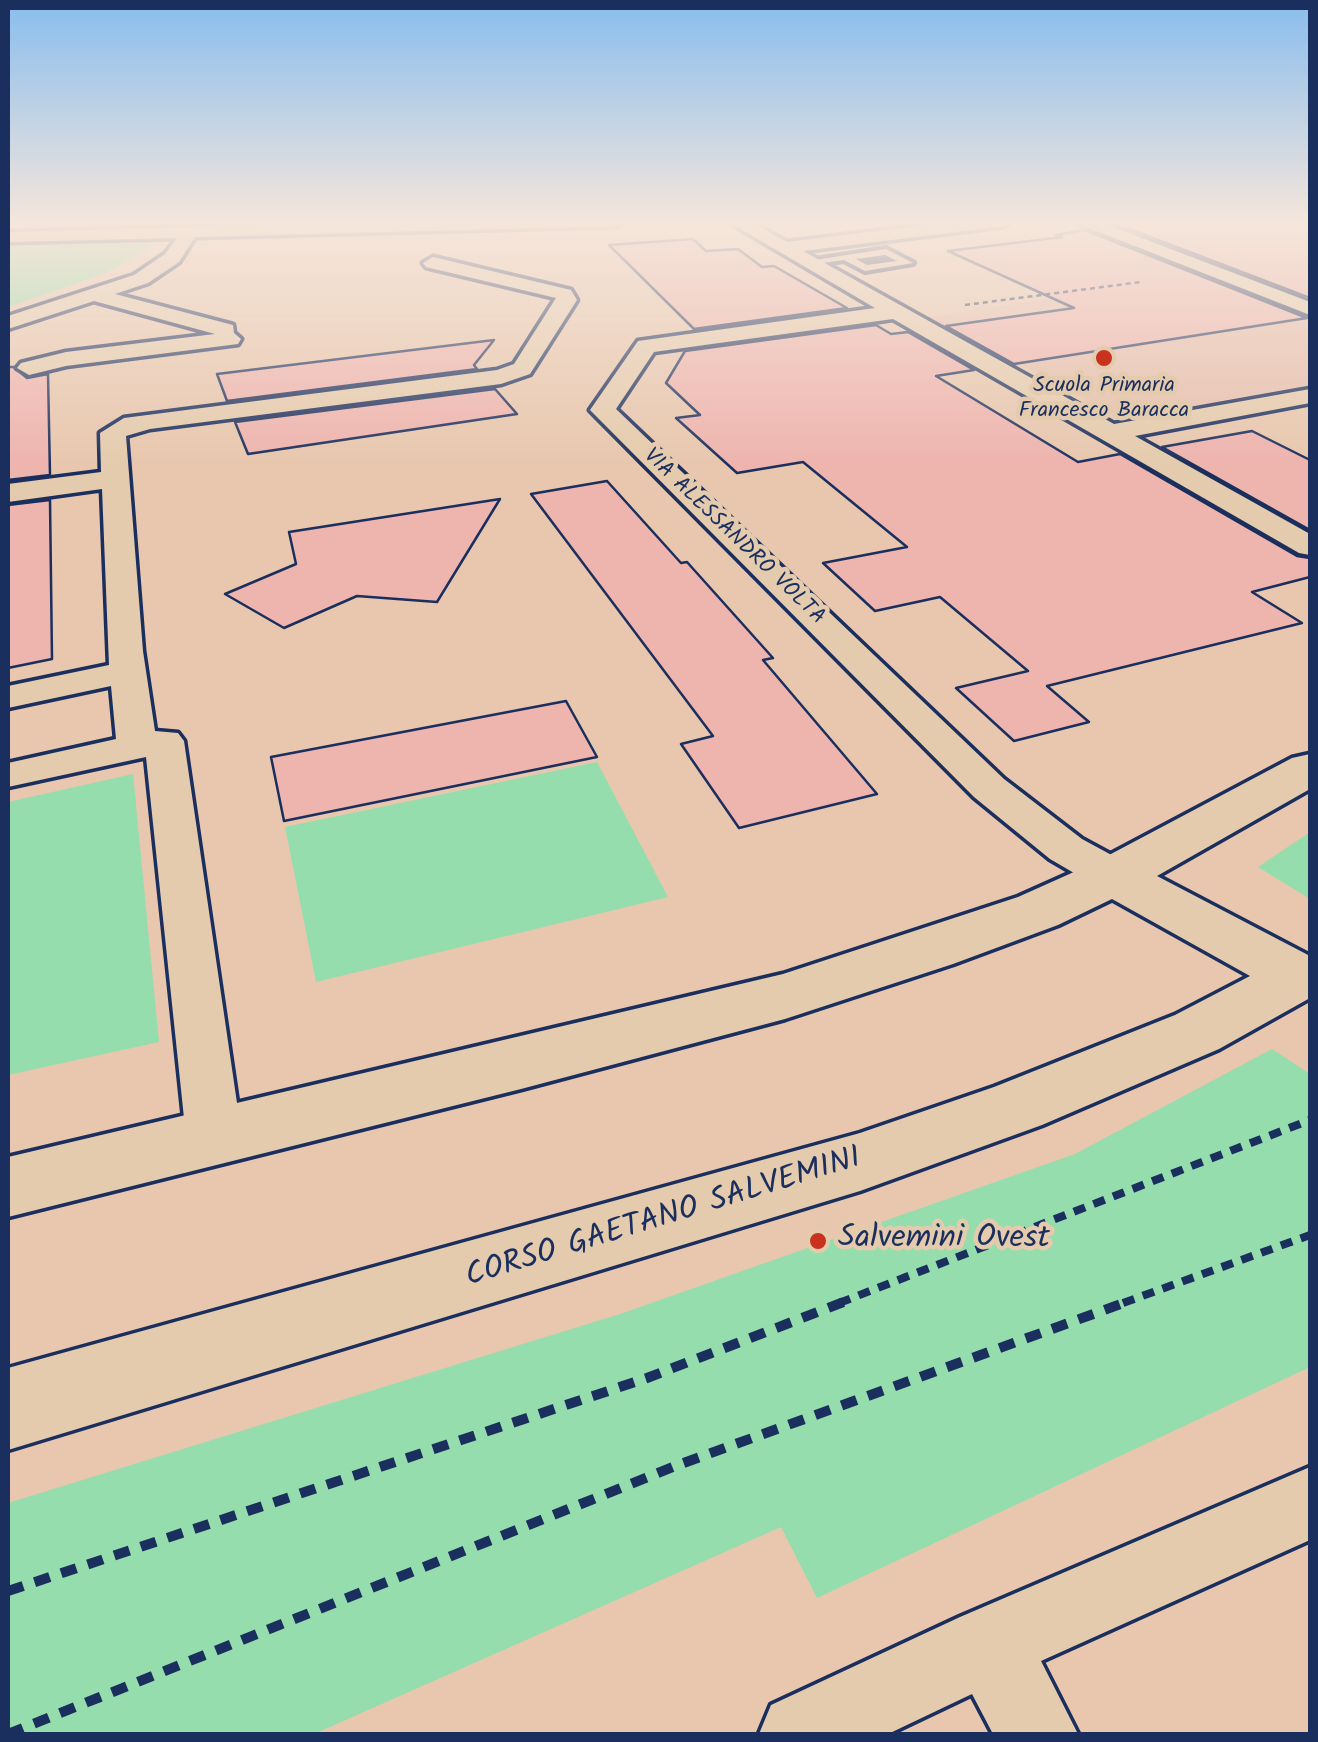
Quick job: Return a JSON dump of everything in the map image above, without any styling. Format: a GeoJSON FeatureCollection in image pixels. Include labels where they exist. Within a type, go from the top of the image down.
{"type":"FeatureCollection","features":[{"type":"Feature","properties":{"kind":"street"},"geometry":{"type":"LineString","coordinates":[[8,323],[76,302]]}},
{"type":"Feature","properties":{"kind":"street"},"geometry":{"type":"LineString","coordinates":[[122,302],[224,328],[237,369]]}},
{"type":"Feature","properties":{"kind":"street"},"geometry":{"type":"LineString","coordinates":[[137,746],[127,672],[112,433],[124,426],[501,377],[522,369],[566,302]]}},
{"type":"Feature","properties":{"kind":"street"},"geometry":{"type":"LineString","coordinates":[[878,302],[1310,546]]}},
{"type":"Feature","properties":{"kind":"street","name":"VIA ALESSANDRO VOLTA"},"geometry":{"type":"LineString","coordinates":[[896,312],[646,346],[603,410],[989,788],[1066,849],[1114,876]]}},
{"type":"Feature","properties":{"kind":"street"},"geometry":{"type":"LineString","coordinates":[[29,368],[66,358],[230,339]]}},
{"type":"Feature","properties":{"kind":"street"},"geometry":{"type":"LineString","coordinates":[[1108,433],[1310,396]]}},
{"type":"Feature","properties":{"kind":"street"},"geometry":{"type":"LineString","coordinates":[[8,493],[114,478]]}},
{"type":"Feature","properties":{"kind":"street"},"geometry":{"type":"LineString","coordinates":[[8,697],[127,672]]}},
{"type":"Feature","properties":{"kind":"street"},"geometry":{"type":"LineString","coordinates":[[8,775],[164,741],[214,1137]]}},
{"type":"Feature","properties":{"kind":"street"},"geometry":{"type":"LineString","coordinates":[[8,1188],[785,996],[1038,911],[1114,876],[1310,769]]}},
{"type":"Feature","properties":{"kind":"street"},"geometry":{"type":"LineString","coordinates":[[1114,876],[1305,980]]}},
{"type":"Feature","properties":{"kind":"street","name":"CORSO GAETANO SALVEMINI"},"geometry":{"type":"LineString","coordinates":[[8,1409],[860,1162],[1018,1106],[1196,1032],[1305,980]]}},
{"type":"Feature","properties":{"kind":"street"},"geometry":{"type":"LineString","coordinates":[[800,1734],[988,1645],[1310,1503]]}},
{"type":"Feature","properties":{"kind":"street"},"geometry":{"type":"LineString","coordinates":[[988,1645],[1037,1734]]}},
{"type":"Feature","properties":{"kind":"path"},"geometry":{"type":"LineString","coordinates":[[904,302],[920,311],[986,302]]}},
{"type":"Feature","properties":{"kind":"path"},"geometry":{"type":"LineString","coordinates":[[8,1592],[647,1378],[1310,1120]]}},
{"type":"Feature","properties":{"kind":"path"},"geometry":{"type":"LineString","coordinates":[[8,1734],[678,1465],[1310,1234]]}},
{"type":"Feature","properties":{"kind":"shaded area","name":"Scuola Primaria Francesco Baracca"},"geometry":{"type":"Polygon","coordinates":[[[1025,302],[1261,302],[1310,321],[1310,385],[1119,419],[1013,360],[993,356],[921,318],[1025,302]]]}},
{"type":"Feature","properties":{"kind":"green space"},"geometry":{"type":"Polygon","coordinates":[[[597,762],[668,897],[316,982],[285,827],[597,762]]]}},
{"type":"Feature","properties":{"kind":"green space"},"geometry":{"type":"Polygon","coordinates":[[[133,774],[159,1042],[8,1075],[8,802],[133,774]]]}},
{"type":"Feature","properties":{"kind":"green space"},"geometry":{"type":"Polygon","coordinates":[[[1310,832],[1310,899],[1258,867],[1310,832]]]}},
{"type":"Feature","properties":{"kind":"green space"},"geometry":{"type":"Polygon","coordinates":[[[1272,1049],[1310,1074],[1310,1367],[817,1598],[781,1527],[314,1734],[8,1734],[8,1503],[620,1314],[1075,1154],[1272,1049]]]}},
{"type":"Feature","properties":{"kind":"building"},"geometry":{"type":"Polygon","coordinates":[[[667,302],[837,302],[847,308],[694,329],[667,302]]]}},
{"type":"Feature","properties":{"kind":"building"},"geometry":{"type":"Polygon","coordinates":[[[1061,302],[1267,302],[1307,318],[1014,364],[946,326],[1074,308],[1061,302]]]}},
{"type":"Feature","properties":{"kind":"building"},"geometry":{"type":"Polygon","coordinates":[[[876,325],[891,334],[908,332],[974,370],[936,376],[1078,462],[1120,454],[1297,556],[1310,558],[1310,577],[1252,592],[1302,623],[1047,686],[1089,722],[1014,741],[956,688],[1028,671],[940,597],[875,611],[823,563],[907,547],[803,462],[737,473],[676,418],[700,415],[666,383],[685,351],[876,325]]]}},
{"type":"Feature","properties":{"kind":"building"},"geometry":{"type":"Polygon","coordinates":[[[494,340],[474,365],[477,369],[227,401],[217,374],[494,340]]]}},
{"type":"Feature","properties":{"kind":"building"},"geometry":{"type":"Polygon","coordinates":[[[8,367],[14,367],[27,378],[48,374],[50,475],[8,480],[8,367]]]}},
{"type":"Feature","properties":{"kind":"building"},"geometry":{"type":"Polygon","coordinates":[[[495,389],[517,414],[248,454],[235,422],[495,389]]]}},
{"type":"Feature","properties":{"kind":"building"},"geometry":{"type":"Polygon","coordinates":[[[1252,431],[1310,460],[1310,530],[1162,447],[1252,431]]]}},
{"type":"Feature","properties":{"kind":"building"},"geometry":{"type":"Polygon","coordinates":[[[607,481],[773,658],[763,660],[877,794],[739,828],[681,744],[713,736],[531,494],[607,481]]]}},
{"type":"Feature","properties":{"kind":"building"},"geometry":{"type":"Polygon","coordinates":[[[500,499],[437,602],[357,596],[284,628],[225,594],[296,564],[289,532],[500,499]]]}},
{"type":"Feature","properties":{"kind":"building"},"geometry":{"type":"Polygon","coordinates":[[[50,500],[52,659],[8,668],[8,505],[50,500]]]}},
{"type":"Feature","properties":{"kind":"building"},"geometry":{"type":"Polygon","coordinates":[[[566,701],[597,757],[284,821],[271,757],[566,701]]]}},
{"type":"Feature","properties":{"kind":"place","name":"Scuola Primaria Francesco Baracca"},"geometry":{"type":"Point","coordinates":[1104,358]}},
{"type":"Feature","properties":{"kind":"place","name":"Salvemini Ovest"},"geometry":{"type":"Point","coordinates":[818,1241]}}]}
